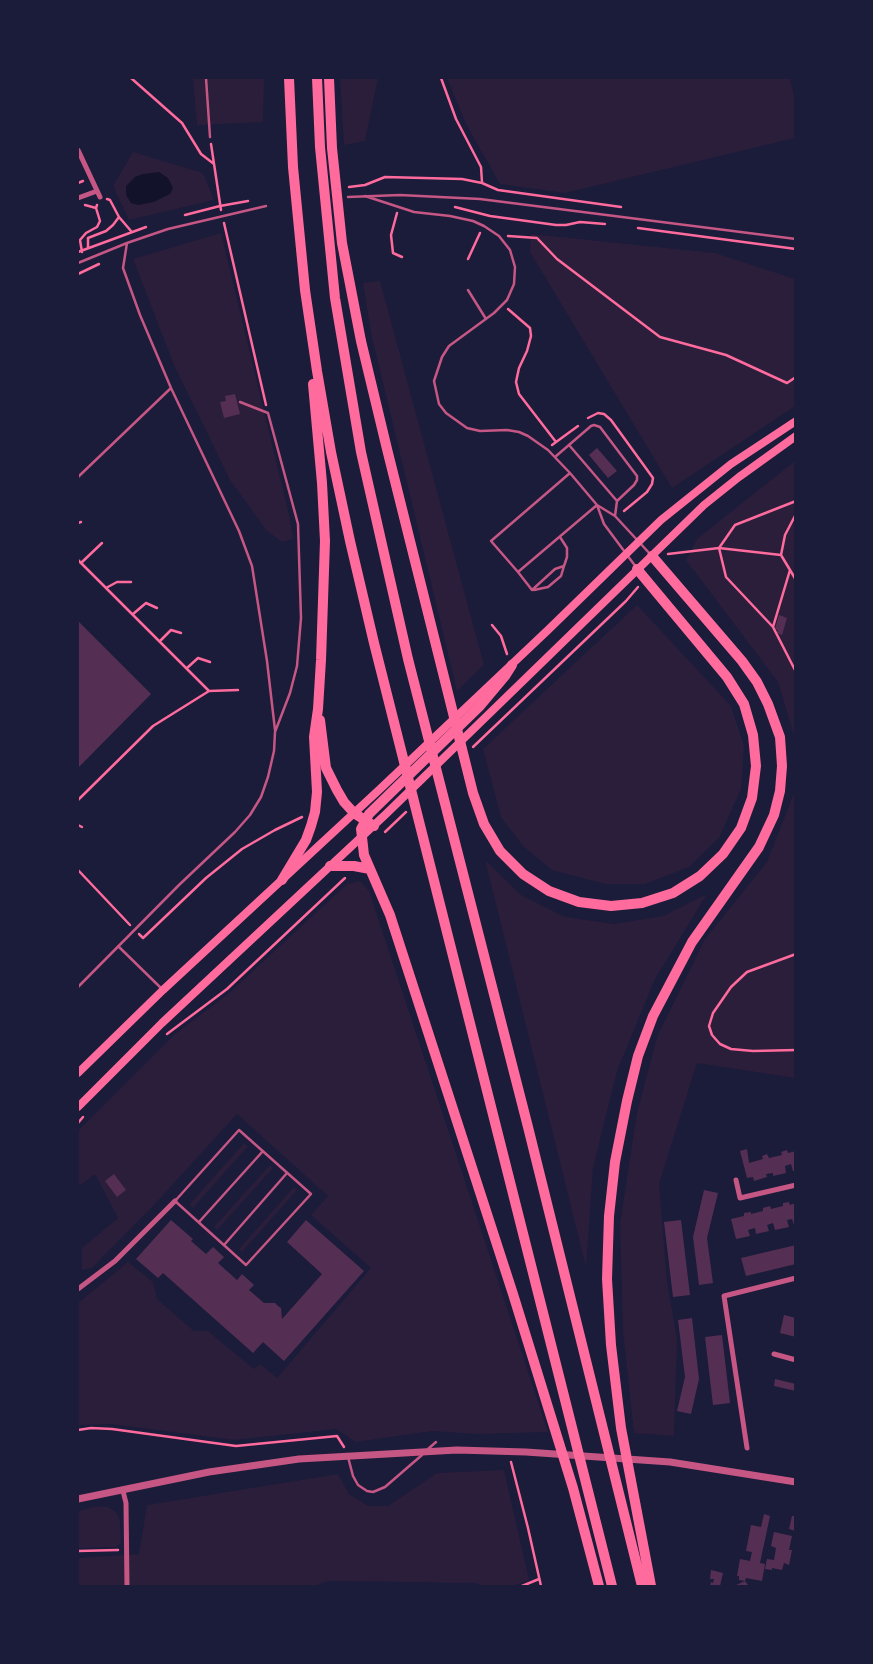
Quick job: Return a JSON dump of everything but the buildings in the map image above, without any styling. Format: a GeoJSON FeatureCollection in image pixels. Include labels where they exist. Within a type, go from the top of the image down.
{"type":"FeatureCollection","features":[{"type":"Feature","properties":{"kind":"highway"},"geometry":{"type":"LineString","coordinates":[[282,880],[306,840],[315,812],[317,792],[314,737],[318,709],[325,541],[322,483],[293,167],[289,78]]}},
{"type":"Feature","properties":{"kind":"highway"},"geometry":{"type":"LineString","coordinates":[[317,78],[320,147],[335,298],[360,452],[411,669],[528,1127],[642,1586]]}},
{"type":"Feature","properties":{"kind":"highway"},"geometry":{"type":"LineString","coordinates":[[329,78],[332,148],[342,243],[361,341],[474,793],[484,824],[500,851],[522,874],[549,891],[579,902],[611,906],[642,903],[673,893],[700,876],[723,854],[740,828],[752,798],[756,766],[753,735],[744,704],[727,677],[637,569]]}},
{"type":"Feature","properties":{"kind":"highway"},"geometry":{"type":"LineString","coordinates":[[305,290],[320,389],[350,541],[374,643],[612,1586]]}},
{"type":"Feature","properties":{"kind":"highway"},"geometry":{"type":"LineString","coordinates":[[651,1586],[621,1428],[610,1345],[607,1279],[609,1216],[615,1162],[626,1102],[638,1056],[653,1016],[692,942],[758,847],[774,815],[780,791],[782,766],[780,737],[768,704],[757,682],[742,661],[652,556]]}},
{"type":"Feature","properties":{"kind":"highway"},"geometry":{"type":"LineString","coordinates":[[369,824],[369,814],[478,702],[506,676],[512,664]]}},
{"type":"Feature","properties":{"kind":"highway"},"geometry":{"type":"LineString","coordinates":[[318,709],[326,768],[344,802],[354,813],[369,824]]}},
{"type":"Feature","properties":{"kind":"highway"},"geometry":{"type":"LineString","coordinates":[[369,824],[361,829],[364,855],[390,915],[513,1294],[573,1488],[599,1586]]}},
{"type":"Feature","properties":{"kind":"highway"},"geometry":{"type":"LineString","coordinates":[[330,866],[354,866],[370,869]]}},
{"type":"Feature","properties":{"kind":"main road"},"geometry":{"type":"LineString","coordinates":[[512,664],[626,553],[695,492],[796,420]]}},
{"type":"Feature","properties":{"kind":"main road"},"geometry":{"type":"LineString","coordinates":[[369,824],[386,814],[704,505],[796,436]]}},
{"type":"Feature","properties":{"kind":"main road"},"geometry":{"type":"LineString","coordinates":[[78,1073],[163,990],[380,789],[478,702]]}},
{"type":"Feature","properties":{"kind":"main road"},"geometry":{"type":"LineString","coordinates":[[78,1106],[162,1023],[362,837]]}},
{"type":"Feature","properties":{"kind":"street"},"geometry":{"type":"LineString","coordinates":[[78,150],[100,197]]}},
{"type":"Feature","properties":{"kind":"street"},"geometry":{"type":"LineString","coordinates":[[78,198],[97,191]]}},
{"type":"Feature","properties":{"kind":"street"},"geometry":{"type":"LineString","coordinates":[[736,1180],[740,1198],[796,1184]]}},
{"type":"Feature","properties":{"kind":"street"},"geometry":{"type":"LineString","coordinates":[[78,1289],[115,1261],[175,1201]]}},
{"type":"Feature","properties":{"kind":"street"},"geometry":{"type":"LineString","coordinates":[[747,1448],[724,1296],[796,1278]]}},
{"type":"Feature","properties":{"kind":"street"},"geometry":{"type":"LineString","coordinates":[[774,1354],[796,1360]]}},
{"type":"Feature","properties":{"kind":"street"},"geometry":{"type":"LineString","coordinates":[[78,1499],[210,1472],[299,1459],[457,1450],[526,1452],[670,1462],[796,1482]]}},
{"type":"Feature","properties":{"kind":"street"},"geometry":{"type":"LineString","coordinates":[[123,1490],[126,1504],[127,1586]]}},
{"type":"Feature","properties":{"kind":"lane"},"geometry":{"type":"LineString","coordinates":[[206,78],[210,137]]}},
{"type":"Feature","properties":{"kind":"lane"},"geometry":{"type":"LineString","coordinates":[[348,197],[400,195],[480,199],[796,239]]}},
{"type":"Feature","properties":{"kind":"lane"},"geometry":{"type":"LineString","coordinates":[[365,196],[420,213],[450,216],[473,221],[499,236],[510,250],[515,267],[514,284],[503,305],[449,346],[442,357],[434,380],[439,404],[446,413],[467,428],[480,431],[507,430],[519,432],[539,443],[555,456],[597,505],[615,516],[652,556]]}},
{"type":"Feature","properties":{"kind":"lane"},"geometry":{"type":"LineString","coordinates":[[78,263],[126,243],[168,229],[266,206]]}},
{"type":"Feature","properties":{"kind":"lane"},"geometry":{"type":"LineString","coordinates":[[78,987],[250,815],[261,797],[274,751],[275,732],[267,661],[252,566],[239,531],[171,388],[140,315],[123,268],[126,243]]}},
{"type":"Feature","properties":{"kind":"lane"},"geometry":{"type":"LineString","coordinates":[[468,290],[486,319]]}},
{"type":"Feature","properties":{"kind":"lane"},"geometry":{"type":"LineString","coordinates":[[78,477],[171,388]]}},
{"type":"Feature","properties":{"kind":"lane"},"geometry":{"type":"LineString","coordinates":[[240,402],[268,413],[298,524],[301,618],[297,666],[290,693],[275,732]]}},
{"type":"Feature","properties":{"kind":"lane"},"geometry":{"type":"LineString","coordinates":[[555,456],[591,426],[598,425],[637,476],[634,485],[617,501],[615,516]]}},
{"type":"Feature","properties":{"kind":"lane"},"geometry":{"type":"LineString","coordinates":[[569,445],[617,501]]}},
{"type":"Feature","properties":{"kind":"lane"},"geometry":{"type":"LineString","coordinates":[[532,590],[491,541],[570,473]]}},
{"type":"Feature","properties":{"kind":"lane"},"geometry":{"type":"LineString","coordinates":[[597,505],[604,524],[637,569]]}},
{"type":"Feature","properties":{"kind":"lane"},"geometry":{"type":"LineString","coordinates":[[518,572],[597,505]]}},
{"type":"Feature","properties":{"kind":"lane"},"geometry":{"type":"LineString","coordinates":[[532,590],[548,587],[561,576],[567,557],[567,548],[560,536]]}},
{"type":"Feature","properties":{"kind":"lane"},"geometry":{"type":"LineString","coordinates":[[532,590],[555,569],[564,566]]}},
{"type":"Feature","properties":{"kind":"lane"},"geometry":{"type":"LineString","coordinates":[[118,946],[163,990]]}},
{"type":"Feature","properties":{"kind":"lane"},"geometry":{"type":"LineString","coordinates":[[239,1130],[287,1173],[311,1194],[246,1266],[175,1201],[239,1130]]}},
{"type":"Feature","properties":{"kind":"lane"},"geometry":{"type":"LineString","coordinates":[[199,1222],[263,1151]]}},
{"type":"Feature","properties":{"kind":"lane"},"geometry":{"type":"LineString","coordinates":[[224,1245],[287,1173]]}},
{"type":"Feature","properties":{"kind":"lane"},"geometry":{"type":"LineString","coordinates":[[348,1455],[353,1476],[358,1485],[366,1491],[373,1492],[385,1487],[436,1442]]}},
{"type":"Feature","properties":{"kind":"path"},"geometry":{"type":"LineString","coordinates":[[130,78],[182,124],[201,154],[214,164]]}},
{"type":"Feature","properties":{"kind":"path"},"geometry":{"type":"LineString","coordinates":[[441,78],[456,119],[481,167],[482,183]]}},
{"type":"Feature","properties":{"kind":"path"},"geometry":{"type":"LineString","coordinates":[[210,137],[222,215],[268,413]]}},
{"type":"Feature","properties":{"kind":"path"},"geometry":{"type":"LineString","coordinates":[[349,187],[366,185],[385,177],[462,179],[482,183],[498,190],[590,202]]}},
{"type":"Feature","properties":{"kind":"path"},"geometry":{"type":"LineString","coordinates":[[78,183],[83,181]]}},
{"type":"Feature","properties":{"kind":"path"},"geometry":{"type":"LineString","coordinates":[[78,252],[82,250],[80,240],[86,233],[97,227],[100,221],[96,208],[100,197],[110,200],[119,217],[131,231]]}},
{"type":"Feature","properties":{"kind":"path"},"geometry":{"type":"LineString","coordinates":[[80,206],[87,205],[96,208]]}},
{"type":"Feature","properties":{"kind":"path"},"geometry":{"type":"LineString","coordinates":[[451,206],[490,216],[556,226],[580,222],[606,224]]}},
{"type":"Feature","properties":{"kind":"path"},"geometry":{"type":"LineString","coordinates":[[399,207],[391,235],[393,253],[402,257]]}},
{"type":"Feature","properties":{"kind":"path"},"geometry":{"type":"LineString","coordinates":[[468,259],[484,226],[480,213]]}},
{"type":"Feature","properties":{"kind":"path"},"geometry":{"type":"LineString","coordinates":[[88,248],[88,238],[106,231],[119,217]]}},
{"type":"Feature","properties":{"kind":"path"},"geometry":{"type":"LineString","coordinates":[[224,223],[232,221]]}},
{"type":"Feature","properties":{"kind":"path"},"geometry":{"type":"LineString","coordinates":[[634,228],[796,249]]}},
{"type":"Feature","properties":{"kind":"path"},"geometry":{"type":"LineString","coordinates":[[499,236],[537,238],[557,259],[660,337],[726,356],[787,383],[796,377]]}},
{"type":"Feature","properties":{"kind":"path"},"geometry":{"type":"LineString","coordinates":[[78,274],[125,253]]}},
{"type":"Feature","properties":{"kind":"path"},"geometry":{"type":"LineString","coordinates":[[503,305],[530,328],[527,351],[519,368],[516,382],[519,394],[556,442]]}},
{"type":"Feature","properties":{"kind":"path"},"geometry":{"type":"LineString","coordinates":[[796,501],[735,525],[719,548],[726,577],[773,627],[796,672]]}},
{"type":"Feature","properties":{"kind":"path"},"geometry":{"type":"LineString","coordinates":[[796,514],[785,535],[781,555],[796,580]]}},
{"type":"Feature","properties":{"kind":"path"},"geometry":{"type":"LineString","coordinates":[[81,563],[102,543]]}},
{"type":"Feature","properties":{"kind":"path"},"geometry":{"type":"LineString","coordinates":[[652,556],[719,548],[781,555]]}},
{"type":"Feature","properties":{"kind":"path"},"geometry":{"type":"LineString","coordinates":[[78,560],[209,691]]}},
{"type":"Feature","properties":{"kind":"path"},"geometry":{"type":"LineString","coordinates":[[773,627],[790,570]]}},
{"type":"Feature","properties":{"kind":"path"},"geometry":{"type":"LineString","coordinates":[[106,588],[117,582],[130,582]]}},
{"type":"Feature","properties":{"kind":"path"},"geometry":{"type":"LineString","coordinates":[[133,614],[146,603],[157,608]]}},
{"type":"Feature","properties":{"kind":"path"},"geometry":{"type":"LineString","coordinates":[[485,735],[622,605]]}},
{"type":"Feature","properties":{"kind":"path"},"geometry":{"type":"LineString","coordinates":[[492,625],[501,636],[512,664]]}},
{"type":"Feature","properties":{"kind":"path"},"geometry":{"type":"LineString","coordinates":[[160,641],[171,630],[181,633]]}},
{"type":"Feature","properties":{"kind":"path"},"geometry":{"type":"LineString","coordinates":[[188,668],[198,658],[210,662]]}},
{"type":"Feature","properties":{"kind":"path"},"geometry":{"type":"LineString","coordinates":[[78,800],[153,726],[209,691],[238,690]]}},
{"type":"Feature","properties":{"kind":"path"},"geometry":{"type":"LineString","coordinates":[[78,825],[82,827]]}},
{"type":"Feature","properties":{"kind":"path"},"geometry":{"type":"LineString","coordinates":[[166,1035],[227,989],[340,883]]}},
{"type":"Feature","properties":{"kind":"path"},"geometry":{"type":"LineString","coordinates":[[796,954],[747,972],[731,986],[713,1013],[709,1026],[712,1035],[720,1044],[731,1049],[753,1051],[796,1050]]}},
{"type":"Feature","properties":{"kind":"path"},"geometry":{"type":"LineString","coordinates":[[78,1122],[84,1116]]}},
{"type":"Feature","properties":{"kind":"path"},"geometry":{"type":"LineString","coordinates":[[78,1430],[91,1428],[112,1429],[236,1446],[337,1436],[348,1455]]}},
{"type":"Feature","properties":{"kind":"path"},"geometry":{"type":"LineString","coordinates":[[509,1452],[541,1586]]}},
{"type":"Feature","properties":{"kind":"path"},"geometry":{"type":"LineString","coordinates":[[78,1551],[127,1550]]}},
{"type":"Feature","properties":{"kind":"path"},"geometry":{"type":"LineString","coordinates":[[522,1586],[539,1579]]}},
{"type":"Feature","properties":{"kind":"shaded area"},"geometry":{"type":"Polygon","coordinates":[[[193,78],[264,78],[263,122],[197,125],[193,78]]]}},
{"type":"Feature","properties":{"kind":"shaded area"},"geometry":{"type":"Polygon","coordinates":[[[340,78],[378,78],[365,141],[344,145],[340,78]]]}},
{"type":"Feature","properties":{"kind":"shaded area"},"geometry":{"type":"Polygon","coordinates":[[[447,78],[790,78],[795,102],[795,138],[565,193],[500,184],[466,124],[447,78]]]}},
{"type":"Feature","properties":{"kind":"shaded area"},"geometry":{"type":"Polygon","coordinates":[[[133,152],[203,173],[214,200],[129,220],[113,186],[133,152]]]}},
{"type":"Feature","properties":{"kind":"shaded area"},"geometry":{"type":"Polygon","coordinates":[[[159,172],[168,178],[173,188],[170,194],[154,202],[138,205],[131,203],[126,195],[126,186],[135,177],[159,172]]]}},
{"type":"Feature","properties":{"kind":"shaded area"},"geometry":{"type":"Polygon","coordinates":[[[221,233],[290,519],[293,539],[282,542],[266,530],[230,480],[174,365],[133,259],[221,233]]]}},
{"type":"Feature","properties":{"kind":"shaded area"},"geometry":{"type":"Polygon","coordinates":[[[531,234],[715,253],[795,279],[795,406],[672,488],[530,252],[531,234]]]}},
{"type":"Feature","properties":{"kind":"shaded area"},"geometry":{"type":"Polygon","coordinates":[[[380,281],[484,665],[457,691],[371,333],[363,283],[380,281]]]}},
{"type":"Feature","properties":{"kind":"shaded area"},"geometry":{"type":"Polygon","coordinates":[[[795,461],[795,738],[778,682],[686,560],[697,539],[795,461]]]}},
{"type":"Feature","properties":{"kind":"shaded area"},"geometry":{"type":"Polygon","coordinates":[[[637,605],[731,706],[744,746],[741,789],[719,838],[689,867],[645,884],[605,884],[552,870],[523,846],[501,817],[483,749],[637,605]]]}},
{"type":"Feature","properties":{"kind":"shaded area"},"geometry":{"type":"Polygon","coordinates":[[[795,760],[795,1078],[697,1063],[659,1184],[667,1282],[677,1338],[674,1436],[634,1433],[623,1331],[620,1224],[637,1113],[657,1037],[705,939],[767,862],[794,793],[795,760]]]}},
{"type":"Feature","properties":{"kind":"shaded area"},"geometry":{"type":"Polygon","coordinates":[[[485,860],[521,895],[565,917],[614,924],[663,916],[707,894],[655,979],[617,1071],[593,1168],[586,1267],[485,860]]]}},
{"type":"Feature","properties":{"kind":"shaded area"},"geometry":{"type":"Polygon","coordinates":[[[360,881],[369,891],[548,1432],[477,1434],[432,1431],[356,1442],[336,1429],[234,1440],[111,1424],[78,1425],[78,1303],[128,1262],[153,1282],[157,1299],[194,1331],[208,1331],[254,1369],[260,1364],[277,1378],[371,1268],[311,1215],[328,1196],[237,1114],[153,1206],[92,1268],[82,1270],[82,1248],[118,1218],[95,1174],[78,1187],[78,1131],[175,1034],[227,995],[347,884],[360,881]]]}},
{"type":"Feature","properties":{"kind":"shaded area"},"geometry":{"type":"Polygon","coordinates":[[[244,1143],[248,1146],[193,1208],[189,1205],[244,1143]]]}},
{"type":"Feature","properties":{"kind":"shaded area"},"geometry":{"type":"Polygon","coordinates":[[[270,1165],[273,1168],[217,1230],[214,1227],[270,1165]]]}},
{"type":"Feature","properties":{"kind":"shaded area"},"geometry":{"type":"Polygon","coordinates":[[[294,1187],[297,1190],[242,1252],[239,1249],[294,1187]]]}},
{"type":"Feature","properties":{"kind":"shaded area"},"geometry":{"type":"Polygon","coordinates":[[[504,1470],[529,1580],[513,1586],[481,1586],[476,1583],[328,1581],[315,1586],[78,1586],[78,1558],[139,1554],[147,1505],[338,1474],[349,1494],[368,1506],[388,1506],[437,1473],[504,1470]]]}},
{"type":"Feature","properties":{"kind":"shaded area"},"geometry":{"type":"Polygon","coordinates":[[[98,1506],[108,1507],[116,1512],[120,1520],[121,1543],[116,1547],[78,1548],[78,1511],[98,1506]]]}}]}
